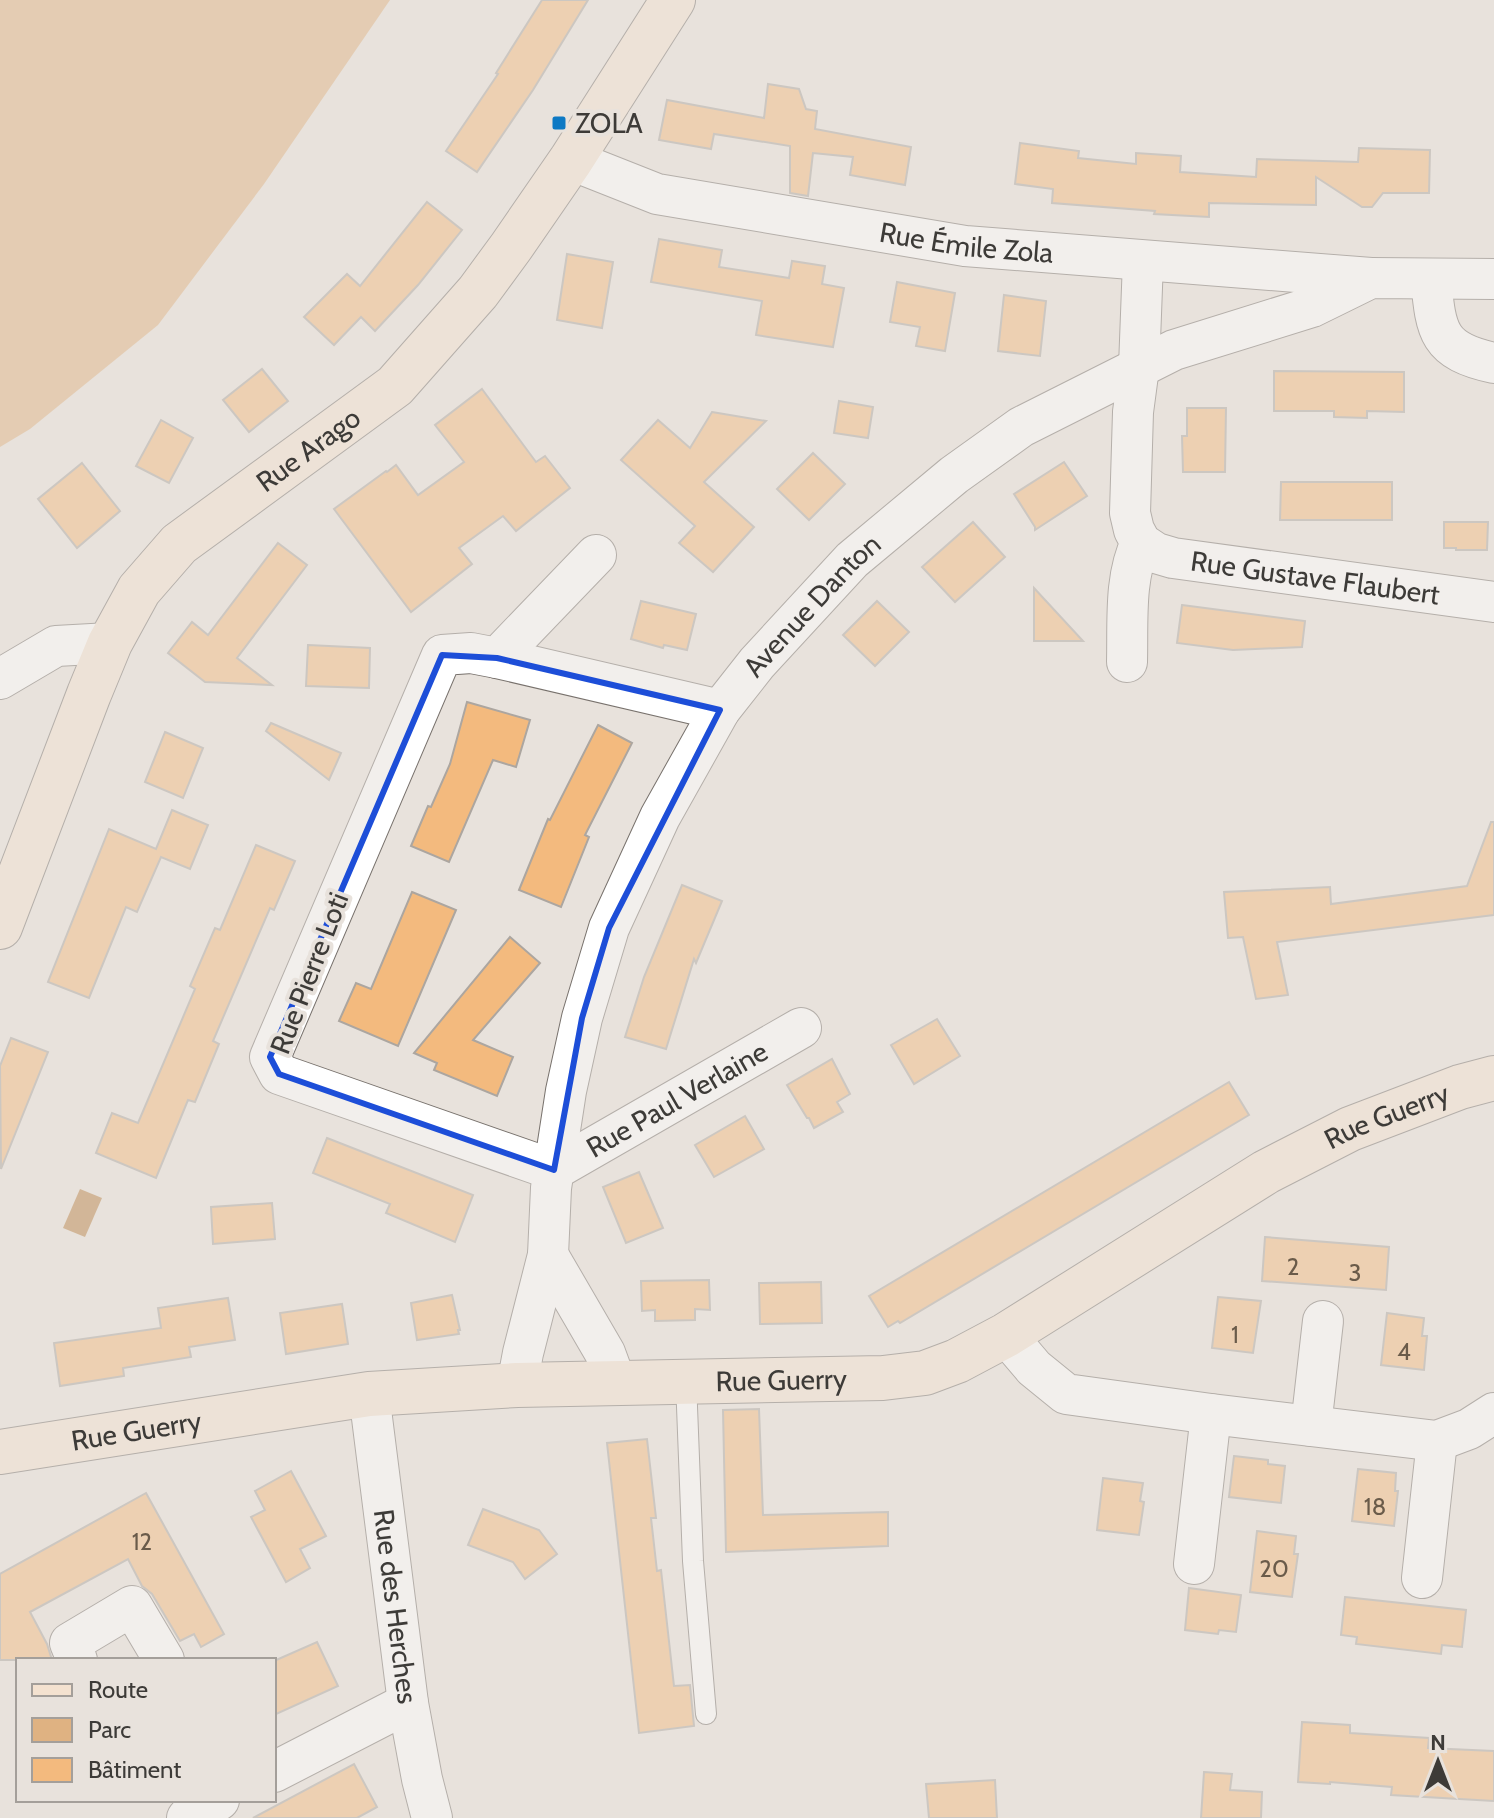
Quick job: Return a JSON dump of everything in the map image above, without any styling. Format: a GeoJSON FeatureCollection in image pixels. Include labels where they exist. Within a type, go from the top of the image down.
{"type":"FeatureCollection","features":[{"type":"Feature","properties":{"kind":"street","name":"Rue Arago"},"geometry":{"type":"LineString","coordinates":[[0,927],[110,643],[139,590],[179,544],[395,386],[478,292],[571,160],[673,0]]}},
{"type":"Feature","properties":{"kind":"street","name":"Rue Émile Zola"},"geometry":{"type":"LineString","coordinates":[[571,160],[657,194],[965,246],[1371,278]]}},
{"type":"Feature","properties":{"kind":"street"},"geometry":{"type":"LineString","coordinates":[[1127,662],[1130,576],[1133,558],[1141,543],[1130,513],[1143,261]]}},
{"type":"Feature","properties":{"kind":"street","name":"Avenue Danton"},"geometry":{"type":"LineString","coordinates":[[517,1385],[548,1255],[554,1170],[566,1091],[582,1018],[609,928],[660,817],[720,710],[757,663],[852,560],[954,475],[1021,427],[1174,350],[1312,307],[1371,278],[1494,279]]}},
{"type":"Feature","properties":{"kind":"street"},"geometry":{"type":"LineString","coordinates":[[1431,280],[1435,318],[1442,336],[1454,349],[1474,359],[1494,363]]}},
{"type":"Feature","properties":{"kind":"street","name":"Rue Gustave Flaubert"},"geometry":{"type":"LineString","coordinates":[[1141,543],[1156,553],[1173,558],[1494,602]]}},
{"type":"Feature","properties":{"kind":"street"},"geometry":{"type":"LineString","coordinates":[[497,658],[596,555]]}},
{"type":"Feature","properties":{"kind":"street"},"geometry":{"type":"LineString","coordinates":[[0,679],[56,646],[110,643]]}},
{"type":"Feature","properties":{"kind":"street","name":"Rue Pierre Loti"},"geometry":{"type":"LineString","coordinates":[[554,1170],[279,1074],[270,1057],[442,655],[471,653],[497,658],[720,710]]}},
{"type":"Feature","properties":{"kind":"street","name":"Rue Paul Verlaine"},"geometry":{"type":"LineString","coordinates":[[554,1170],[801,1028]]}},
{"type":"Feature","properties":{"kind":"street","name":"Rue Guerry"},"geometry":{"type":"LineString","coordinates":[[0,1452],[369,1394],[517,1385],[883,1378],[925,1373],[957,1361],[1006,1335],[1266,1172],[1350,1129],[1460,1087],[1494,1078]]}},
{"type":"Feature","properties":{"kind":"street"},"geometry":{"type":"LineString","coordinates":[[548,1255],[605,1353],[616,1383]]}},
{"type":"Feature","properties":{"kind":"street"},"geometry":{"type":"LineString","coordinates":[[1311,1426],[1323,1321]]}},
{"type":"Feature","properties":{"kind":"street"},"geometry":{"type":"LineString","coordinates":[[1006,1335],[1034,1368],[1066,1394],[1437,1441],[1469,1429],[1494,1413]]}},
{"type":"Feature","properties":{"kind":"street","name":"Rue des Herches"},"geometry":{"type":"LineString","coordinates":[[369,1394],[408,1703],[432,1818]]}},
{"type":"Feature","properties":{"kind":"street"},"geometry":{"type":"LineString","coordinates":[[1194,1564],[1211,1414]]}},
{"type":"Feature","properties":{"kind":"street"},"geometry":{"type":"LineString","coordinates":[[1422,1578],[1437,1441]]}},
{"type":"Feature","properties":{"kind":"street"},"geometry":{"type":"LineString","coordinates":[[76,1658],[70,1643],[132,1606],[163,1658]]}},
{"type":"Feature","properties":{"kind":"street"},"geometry":{"type":"LineString","coordinates":[[276,1771],[408,1703]]}},
{"type":"Feature","properties":{"kind":"lane"},"geometry":{"type":"LineString","coordinates":[[686,1381],[693,1561],[706,1714]]}},
{"type":"Feature","properties":{"kind":"highlighted area"},"geometry":{"type":"Polygon","coordinates":[[[442,655],[497,658],[720,710],[609,928],[582,1018],[554,1170],[279,1074],[270,1057],[442,655]]]}},
{"type":"Feature","properties":{"kind":"green space"},"geometry":{"type":"Polygon","coordinates":[[[0,0],[390,0],[264,184],[158,325],[30,429],[0,447],[0,0]]]}},
{"type":"Feature","properties":{"kind":"shaded area"},"geometry":{"type":"Polygon","coordinates":[[[80,1189],[102,1198],[85,1237],[63,1228],[80,1189]]]}},
{"type":"Feature","properties":{"kind":"building"},"geometry":{"type":"Polygon","coordinates":[[[542,0],[588,0],[533,90],[477,172],[446,151],[498,74],[542,0]]]}},
{"type":"Feature","properties":{"kind":"building"},"geometry":{"type":"Polygon","coordinates":[[[768,84],[799,89],[806,109],[817,111],[815,129],[911,147],[905,185],[850,175],[853,157],[813,153],[808,196],[790,193],[790,146],[714,134],[711,149],[659,140],[667,100],[764,118],[768,84]]]}},
{"type":"Feature","properties":{"kind":"building"},"geometry":{"type":"Polygon","coordinates":[[[1020,143],[1079,151],[1078,158],[1136,164],[1136,153],[1181,156],[1180,172],[1256,177],[1257,159],[1358,162],[1359,148],[1430,150],[1429,193],[1383,193],[1372,207],[1362,207],[1316,177],[1316,205],[1209,203],[1209,217],[1052,203],[1053,189],[1015,184],[1020,143]]]}},
{"type":"Feature","properties":{"kind":"building"},"geometry":{"type":"Polygon","coordinates":[[[427,202],[462,230],[418,285],[375,331],[361,317],[334,345],[304,317],[347,274],[360,286],[427,202]]]}},
{"type":"Feature","properties":{"kind":"building"},"geometry":{"type":"Polygon","coordinates":[[[659,239],[722,250],[719,267],[789,278],[792,261],[825,266],[822,284],[844,288],[833,347],[756,335],[762,301],[651,282],[659,239]]]}},
{"type":"Feature","properties":{"kind":"building"},"geometry":{"type":"Polygon","coordinates":[[[567,254],[613,262],[602,328],[557,320],[567,254]]]}},
{"type":"Feature","properties":{"kind":"building"},"geometry":{"type":"Polygon","coordinates":[[[897,282],[955,293],[945,351],[916,346],[920,327],[890,322],[897,282]]]}},
{"type":"Feature","properties":{"kind":"building"},"geometry":{"type":"Polygon","coordinates":[[[1004,295],[1046,301],[1040,356],[998,351],[1004,295]]]}},
{"type":"Feature","properties":{"kind":"building"},"geometry":{"type":"Polygon","coordinates":[[[262,369],[288,401],[249,432],[223,400],[262,369]]]}},
{"type":"Feature","properties":{"kind":"building"},"geometry":{"type":"Polygon","coordinates":[[[1274,371],[1404,372],[1404,412],[1367,411],[1367,418],[1334,417],[1334,411],[1274,411],[1274,371]]]}},
{"type":"Feature","properties":{"kind":"building"},"geometry":{"type":"Polygon","coordinates":[[[482,389],[536,462],[545,456],[570,488],[516,531],[503,516],[459,548],[472,564],[411,612],[334,509],[396,465],[418,495],[464,462],[435,425],[482,389]]]}},
{"type":"Feature","properties":{"kind":"building"},"geometry":{"type":"Polygon","coordinates":[[[839,401],[873,407],[868,438],[834,433],[839,401]]]}},
{"type":"Feature","properties":{"kind":"building"},"geometry":{"type":"Polygon","coordinates":[[[1187,408],[1226,408],[1225,472],[1183,472],[1182,436],[1187,436],[1187,408]]]}},
{"type":"Feature","properties":{"kind":"building"},"geometry":{"type":"Polygon","coordinates":[[[712,412],[766,421],[704,482],[754,527],[713,572],[679,543],[695,526],[621,460],[658,420],[690,448],[712,412]]]}},
{"type":"Feature","properties":{"kind":"building"},"geometry":{"type":"Polygon","coordinates":[[[161,420],[193,438],[169,483],[136,466],[161,420]]]}},
{"type":"Feature","properties":{"kind":"building"},"geometry":{"type":"Polygon","coordinates":[[[813,453],[845,484],[809,520],[777,489],[813,453]]]}},
{"type":"Feature","properties":{"kind":"building"},"geometry":{"type":"Polygon","coordinates":[[[1064,462],[1087,496],[1035,530],[1014,494],[1064,462]]]}},
{"type":"Feature","properties":{"kind":"building"},"geometry":{"type":"Polygon","coordinates":[[[82,463],[120,511],[77,548],[38,499],[82,463]]]}},
{"type":"Feature","properties":{"kind":"building"},"geometry":{"type":"Polygon","coordinates":[[[1281,482],[1392,482],[1392,520],[1280,520],[1281,482]]]}},
{"type":"Feature","properties":{"kind":"building"},"geometry":{"type":"Polygon","coordinates":[[[973,522],[1005,557],[955,602],[922,567],[973,522]]]}},
{"type":"Feature","properties":{"kind":"building"},"geometry":{"type":"Polygon","coordinates":[[[1444,522],[1488,522],[1487,550],[1444,548],[1444,522]]]}},
{"type":"Feature","properties":{"kind":"building"},"geometry":{"type":"Polygon","coordinates":[[[278,543],[307,565],[237,658],[272,685],[205,682],[168,653],[192,622],[208,635],[278,543]]]}},
{"type":"Feature","properties":{"kind":"building"},"geometry":{"type":"Polygon","coordinates":[[[1034,588],[1083,641],[1034,641],[1034,588]]]}},
{"type":"Feature","properties":{"kind":"building"},"geometry":{"type":"Polygon","coordinates":[[[641,601],[696,614],[687,650],[664,645],[663,648],[631,639],[641,601]]]}},
{"type":"Feature","properties":{"kind":"building"},"geometry":{"type":"Polygon","coordinates":[[[877,601],[909,632],[875,666],[843,635],[877,601]]]}},
{"type":"Feature","properties":{"kind":"building"},"geometry":{"type":"Polygon","coordinates":[[[1182,605],[1305,621],[1302,647],[1233,650],[1177,643],[1182,605]]]}},
{"type":"Feature","properties":{"kind":"building"},"geometry":{"type":"Polygon","coordinates":[[[308,645],[370,648],[369,688],[306,686],[308,645]]]}},
{"type":"Feature","properties":{"kind":"building"},"geometry":{"type":"Polygon","coordinates":[[[467,702],[530,720],[516,767],[493,760],[449,862],[411,846],[450,764],[467,702]]]}},
{"type":"Feature","properties":{"kind":"building"},"geometry":{"type":"Polygon","coordinates":[[[271,723],[341,753],[329,780],[266,731],[271,723]]]}},
{"type":"Feature","properties":{"kind":"building"},"geometry":{"type":"Polygon","coordinates":[[[598,725],[632,743],[585,835],[589,837],[561,907],[519,890],[548,819],[598,725]]]}},
{"type":"Feature","properties":{"kind":"building"},"geometry":{"type":"Polygon","coordinates":[[[165,732],[203,748],[183,798],[145,782],[165,732]]]}},
{"type":"Feature","properties":{"kind":"building"},"geometry":{"type":"Polygon","coordinates":[[[172,810],[208,825],[190,869],[161,857],[137,912],[126,907],[89,998],[48,982],[109,829],[156,849],[172,810]]]}},
{"type":"Feature","properties":{"kind":"building"},"geometry":{"type":"Polygon","coordinates":[[[1491,822],[1494,822],[1494,915],[1277,942],[1288,995],[1256,999],[1243,937],[1228,938],[1224,892],[1330,887],[1331,904],[1467,886],[1491,822]]]}},
{"type":"Feature","properties":{"kind":"building"},"geometry":{"type":"Polygon","coordinates":[[[256,845],[295,861],[274,910],[270,908],[213,1041],[219,1044],[195,1102],[188,1100],[156,1178],[96,1153],[112,1113],[138,1123],[195,989],[190,986],[215,928],[220,930],[256,845]]]}},
{"type":"Feature","properties":{"kind":"building"},"geometry":{"type":"Polygon","coordinates":[[[682,885],[722,901],[696,963],[694,959],[666,1049],[625,1037],[644,977],[682,885]]]}},
{"type":"Feature","properties":{"kind":"building"},"geometry":{"type":"Polygon","coordinates":[[[412,892],[456,910],[398,1046],[339,1021],[356,983],[371,989],[412,892]]]}},
{"type":"Feature","properties":{"kind":"building"},"geometry":{"type":"Polygon","coordinates":[[[510,937],[540,963],[473,1040],[513,1057],[497,1096],[434,1070],[437,1063],[414,1053],[510,937]]]}},
{"type":"Feature","properties":{"kind":"building"},"geometry":{"type":"Polygon","coordinates":[[[937,1019],[960,1056],[914,1084],[891,1045],[937,1019]]]}},
{"type":"Feature","properties":{"kind":"building"},"geometry":{"type":"Polygon","coordinates":[[[11,1038],[48,1052],[1,1169],[0,1066],[11,1038]]]}},
{"type":"Feature","properties":{"kind":"building"},"geometry":{"type":"Polygon","coordinates":[[[832,1059],[850,1094],[837,1102],[843,1112],[814,1128],[787,1085],[832,1059]]]}},
{"type":"Feature","properties":{"kind":"building"},"geometry":{"type":"Polygon","coordinates":[[[1229,1082],[1249,1115],[900,1323],[898,1321],[888,1327],[869,1296],[1229,1082]]]}},
{"type":"Feature","properties":{"kind":"building"},"geometry":{"type":"Polygon","coordinates":[[[745,1116],[764,1149],[714,1177],[695,1145],[745,1116]]]}},
{"type":"Feature","properties":{"kind":"building"},"geometry":{"type":"Polygon","coordinates":[[[327,1138],[473,1195],[455,1242],[386,1213],[390,1204],[313,1173],[327,1138]]]}},
{"type":"Feature","properties":{"kind":"building"},"geometry":{"type":"Polygon","coordinates":[[[639,1172],[663,1228],[626,1243],[603,1187],[639,1172]]]}},
{"type":"Feature","properties":{"kind":"building"},"geometry":{"type":"Polygon","coordinates":[[[272,1203],[275,1239],[213,1244],[211,1207],[272,1203]]]}},
{"type":"Feature","properties":{"kind":"building"},"geometry":{"type":"Polygon","coordinates":[[[1265,1237],[1389,1247],[1386,1290],[1262,1281],[1265,1237]]]}},
{"type":"Feature","properties":{"kind":"building"},"geometry":{"type":"Polygon","coordinates":[[[709,1280],[710,1310],[695,1309],[695,1320],[655,1321],[655,1310],[642,1311],[641,1281],[709,1280]]]}},
{"type":"Feature","properties":{"kind":"building"},"geometry":{"type":"Polygon","coordinates":[[[821,1282],[822,1323],[760,1324],[759,1283],[821,1282]]]}},
{"type":"Feature","properties":{"kind":"building"},"geometry":{"type":"Polygon","coordinates":[[[452,1295],[459,1334],[417,1340],[411,1303],[452,1295]]]}},
{"type":"Feature","properties":{"kind":"building"},"geometry":{"type":"Polygon","coordinates":[[[1218,1297],[1261,1301],[1253,1353],[1212,1348],[1218,1297]]]}},
{"type":"Feature","properties":{"kind":"building"},"geometry":{"type":"Polygon","coordinates":[[[228,1298],[235,1340],[189,1347],[191,1357],[123,1368],[124,1376],[60,1386],[54,1343],[161,1328],[158,1308],[228,1298]]]}},
{"type":"Feature","properties":{"kind":"building"},"geometry":{"type":"Polygon","coordinates":[[[342,1304],[348,1344],[286,1354],[280,1313],[342,1304]]]}},
{"type":"Feature","properties":{"kind":"building"},"geometry":{"type":"Polygon","coordinates":[[[1387,1313],[1424,1318],[1422,1336],[1427,1336],[1424,1370],[1381,1365],[1387,1313]]]}},
{"type":"Feature","properties":{"kind":"building"},"geometry":{"type":"Polygon","coordinates":[[[759,1409],[763,1515],[888,1512],[888,1546],[726,1552],[723,1410],[759,1409]]]}},
{"type":"Feature","properties":{"kind":"building"},"geometry":{"type":"Polygon","coordinates":[[[647,1439],[656,1518],[651,1518],[657,1571],[661,1570],[674,1686],[690,1685],[694,1726],[639,1733],[607,1443],[647,1439]]]}},
{"type":"Feature","properties":{"kind":"building"},"geometry":{"type":"Polygon","coordinates":[[[1234,1456],[1268,1460],[1268,1464],[1285,1466],[1281,1503],[1229,1497],[1234,1456]]]}},
{"type":"Feature","properties":{"kind":"building"},"geometry":{"type":"Polygon","coordinates":[[[1358,1469],[1396,1473],[1395,1491],[1398,1491],[1394,1526],[1352,1521],[1358,1469]]]}},
{"type":"Feature","properties":{"kind":"building"},"geometry":{"type":"Polygon","coordinates":[[[291,1471],[326,1536],[300,1549],[310,1568],[286,1582],[251,1517],[265,1510],[255,1491],[291,1471]]]}},
{"type":"Feature","properties":{"kind":"building"},"geometry":{"type":"Polygon","coordinates":[[[1103,1478],[1143,1483],[1140,1501],[1144,1502],[1139,1535],[1097,1530],[1103,1478]]]}},
{"type":"Feature","properties":{"kind":"building"},"geometry":{"type":"Polygon","coordinates":[[[146,1493],[224,1634],[201,1647],[194,1634],[180,1641],[152,1594],[142,1586],[128,1559],[30,1612],[51,1658],[0,1660],[0,1574],[146,1493]]]}},
{"type":"Feature","properties":{"kind":"building"},"geometry":{"type":"Polygon","coordinates":[[[483,1509],[539,1530],[557,1554],[525,1579],[513,1562],[468,1545],[483,1509]]]}},
{"type":"Feature","properties":{"kind":"building"},"geometry":{"type":"Polygon","coordinates":[[[1257,1531],[1296,1536],[1294,1554],[1298,1554],[1292,1597],[1250,1592],[1257,1531]]]}},
{"type":"Feature","properties":{"kind":"building"},"geometry":{"type":"Polygon","coordinates":[[[1189,1588],[1241,1595],[1236,1632],[1219,1630],[1218,1634],[1185,1630],[1189,1588]]]}},
{"type":"Feature","properties":{"kind":"building"},"geometry":{"type":"Polygon","coordinates":[[[1345,1597],[1466,1610],[1462,1647],[1442,1645],[1441,1654],[1356,1644],[1357,1637],[1341,1635],[1345,1597]]]}},
{"type":"Feature","properties":{"kind":"building"},"geometry":{"type":"Polygon","coordinates":[[[317,1642],[338,1686],[276,1714],[276,1660],[317,1642]]]}},
{"type":"Feature","properties":{"kind":"building"},"geometry":{"type":"Polygon","coordinates":[[[1302,1722],[1350,1725],[1350,1733],[1429,1738],[1428,1748],[1494,1751],[1494,1801],[1391,1795],[1392,1787],[1298,1782],[1302,1722]]]}},
{"type":"Feature","properties":{"kind":"building"},"geometry":{"type":"Polygon","coordinates":[[[354,1764],[377,1807],[357,1818],[253,1818],[354,1764]]]}},
{"type":"Feature","properties":{"kind":"building"},"geometry":{"type":"Polygon","coordinates":[[[1204,1772],[1232,1774],[1230,1790],[1262,1792],[1261,1818],[1201,1818],[1204,1772]]]}},
{"type":"Feature","properties":{"kind":"building"},"geometry":{"type":"Polygon","coordinates":[[[995,1780],[997,1818],[929,1818],[926,1784],[995,1780]]]}},
{"type":"Feature","properties":{"kind":"place","name":"ZOLA"},"geometry":{"type":"Point","coordinates":[559,123]}}]}
